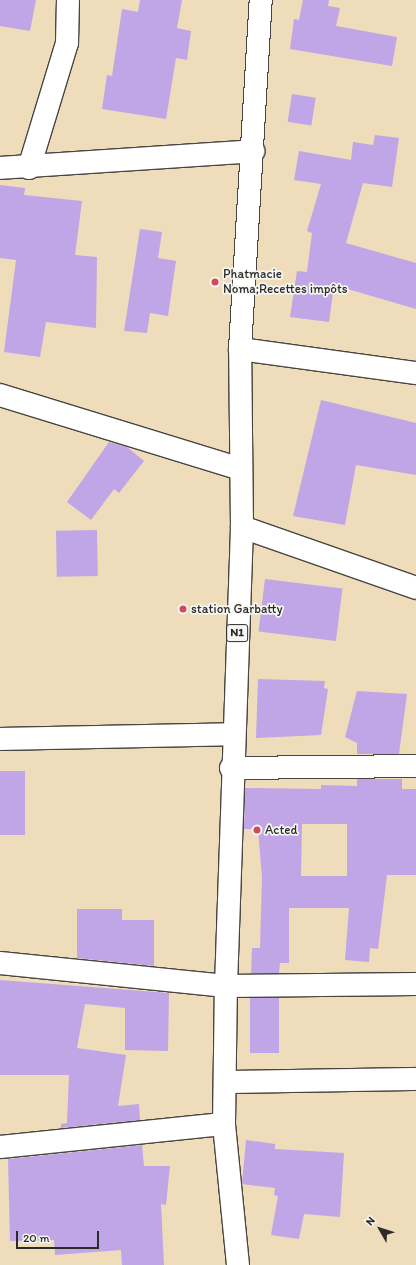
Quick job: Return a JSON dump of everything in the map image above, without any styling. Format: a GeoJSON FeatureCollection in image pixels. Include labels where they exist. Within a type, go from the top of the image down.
{"type":"FeatureCollection","features":[{"type":"Feature","properties":{"kind":"main road"},"geometry":{"type":"LineString","coordinates":[[29,168],[67,43],[68,0]]}},
{"type":"Feature","properties":{"kind":"main road","name":"N1"},"geometry":{"type":"LineString","coordinates":[[238,1265],[224,1124],[226,1082],[226,986],[231,768],[242,527],[240,469],[240,349],[261,0]]}},
{"type":"Feature","properties":{"kind":"main road"},"geometry":{"type":"LineString","coordinates":[[0,168],[29,168],[253,151]]}},
{"type":"Feature","properties":{"kind":"main road"},"geometry":{"type":"LineString","coordinates":[[240,349],[416,373]]}},
{"type":"Feature","properties":{"kind":"main road"},"geometry":{"type":"LineString","coordinates":[[0,395],[240,469]]}},
{"type":"Feature","properties":{"kind":"main road"},"geometry":{"type":"LineString","coordinates":[[242,527],[416,588]]}},
{"type":"Feature","properties":{"kind":"main road"},"geometry":{"type":"LineString","coordinates":[[0,739],[233,734]]}},
{"type":"Feature","properties":{"kind":"main road"},"geometry":{"type":"LineString","coordinates":[[231,768],[416,766]]}},
{"type":"Feature","properties":{"kind":"main road"},"geometry":{"type":"LineString","coordinates":[[0,963],[226,986],[416,984]]}},
{"type":"Feature","properties":{"kind":"main road"},"geometry":{"type":"LineString","coordinates":[[226,1082],[416,1079]]}},
{"type":"Feature","properties":{"kind":"main road"},"geometry":{"type":"LineString","coordinates":[[0,1147],[224,1124]]}},
{"type":"Feature","properties":{"kind":"building"},"geometry":{"type":"Polygon","coordinates":[[[0,0],[36,0],[30,31],[0,26],[0,0]]]}},
{"type":"Feature","properties":{"kind":"building"},"geometry":{"type":"Polygon","coordinates":[[[140,0],[182,0],[177,28],[191,31],[187,60],[176,58],[166,119],[102,109],[107,75],[112,76],[122,9],[138,12],[140,0]]]}},
{"type":"Feature","properties":{"kind":"building"},"geometry":{"type":"Polygon","coordinates":[[[303,0],[329,0],[328,6],[340,8],[336,26],[397,37],[392,66],[290,49],[294,19],[299,20],[303,0]]]}},
{"type":"Feature","properties":{"kind":"building"},"geometry":{"type":"Polygon","coordinates":[[[292,94],[316,98],[311,125],[288,122],[292,94]]]}},
{"type":"Feature","properties":{"kind":"building"},"geometry":{"type":"Polygon","coordinates":[[[375,135],[399,138],[392,187],[363,183],[346,243],[416,263],[416,309],[334,285],[329,322],[290,317],[297,271],[307,272],[312,233],[307,231],[321,184],[294,180],[299,151],[351,160],[353,142],[373,145],[375,135]]]}},
{"type":"Feature","properties":{"kind":"building"},"geometry":{"type":"Polygon","coordinates":[[[0,185],[25,188],[24,195],[82,201],[75,255],[97,257],[96,328],[46,322],[40,357],[4,352],[16,260],[0,258],[0,185]]]}},
{"type":"Feature","properties":{"kind":"building"},"geometry":{"type":"Polygon","coordinates":[[[140,229],[162,232],[158,258],[176,261],[168,316],[150,313],[147,333],[124,331],[140,229]]]}},
{"type":"Feature","properties":{"kind":"building"},"geometry":{"type":"Polygon","coordinates":[[[321,400],[416,423],[416,475],[356,465],[345,525],[293,516],[321,400]]]}},
{"type":"Feature","properties":{"kind":"building"},"geometry":{"type":"Polygon","coordinates":[[[109,442],[127,447],[144,461],[119,493],[114,489],[91,520],[67,502],[109,442]]]}},
{"type":"Feature","properties":{"kind":"building"},"geometry":{"type":"Polygon","coordinates":[[[97,530],[98,576],[57,577],[56,531],[97,530]]]}},
{"type":"Feature","properties":{"kind":"building"},"geometry":{"type":"Polygon","coordinates":[[[265,579],[342,589],[336,641],[259,632],[265,579]]]}},
{"type":"Feature","properties":{"kind":"building"},"geometry":{"type":"Polygon","coordinates":[[[258,679],[325,681],[324,688],[328,689],[321,735],[256,738],[258,679]]]}},
{"type":"Feature","properties":{"kind":"building"},"geometry":{"type":"Polygon","coordinates":[[[357,691],[407,694],[399,754],[357,754],[357,743],[345,737],[357,691]]]}},
{"type":"Feature","properties":{"kind":"building"},"geometry":{"type":"Polygon","coordinates":[[[0,771],[25,771],[25,835],[0,835],[0,771]]]}},
{"type":"Feature","properties":{"kind":"building"},"geometry":{"type":"Polygon","coordinates":[[[357,779],[402,779],[402,789],[416,789],[416,875],[387,875],[378,949],[370,948],[369,962],[345,960],[349,908],[289,908],[289,963],[280,963],[279,973],[251,973],[252,948],[260,948],[262,877],[258,829],[244,829],[245,788],[321,789],[321,785],[357,786],[357,779]],[[302,824],[301,876],[347,876],[347,824],[302,824]]]}},
{"type":"Feature","properties":{"kind":"building"},"geometry":{"type":"Polygon","coordinates":[[[77,909],[122,909],[122,920],[154,920],[154,966],[77,958],[77,909]]]}},
{"type":"Feature","properties":{"kind":"building"},"geometry":{"type":"Polygon","coordinates":[[[0,980],[169,993],[168,1051],[125,1050],[125,1008],[85,1004],[77,1048],[126,1055],[118,1106],[139,1104],[140,1120],[61,1128],[61,1124],[67,1123],[69,1075],[0,1075],[0,980]]]}},
{"type":"Feature","properties":{"kind":"building"},"geometry":{"type":"Polygon","coordinates":[[[250,998],[279,998],[279,1053],[250,1053],[250,998]]]}},
{"type":"Feature","properties":{"kind":"building"},"geometry":{"type":"Polygon","coordinates":[[[246,1140],[275,1144],[275,1149],[344,1153],[340,1217],[304,1214],[299,1239],[271,1235],[278,1196],[274,1195],[275,1188],[242,1184],[246,1140]]]}},
{"type":"Feature","properties":{"kind":"building"},"geometry":{"type":"Polygon","coordinates":[[[142,1145],[144,1166],[170,1166],[166,1205],[161,1204],[164,1265],[122,1265],[121,1250],[55,1255],[54,1240],[10,1241],[8,1159],[142,1145]]]}},
{"type":"Feature","properties":{"kind":"place","name":"Phatmacie Noma;Recettes impôts"},"geometry":{"type":"Point","coordinates":[215,282]}},
{"type":"Feature","properties":{"kind":"place","name":"station Garbatty"},"geometry":{"type":"Point","coordinates":[183,609]}},
{"type":"Feature","properties":{"kind":"place","name":"Acted"},"geometry":{"type":"Point","coordinates":[257,830]}}]}
